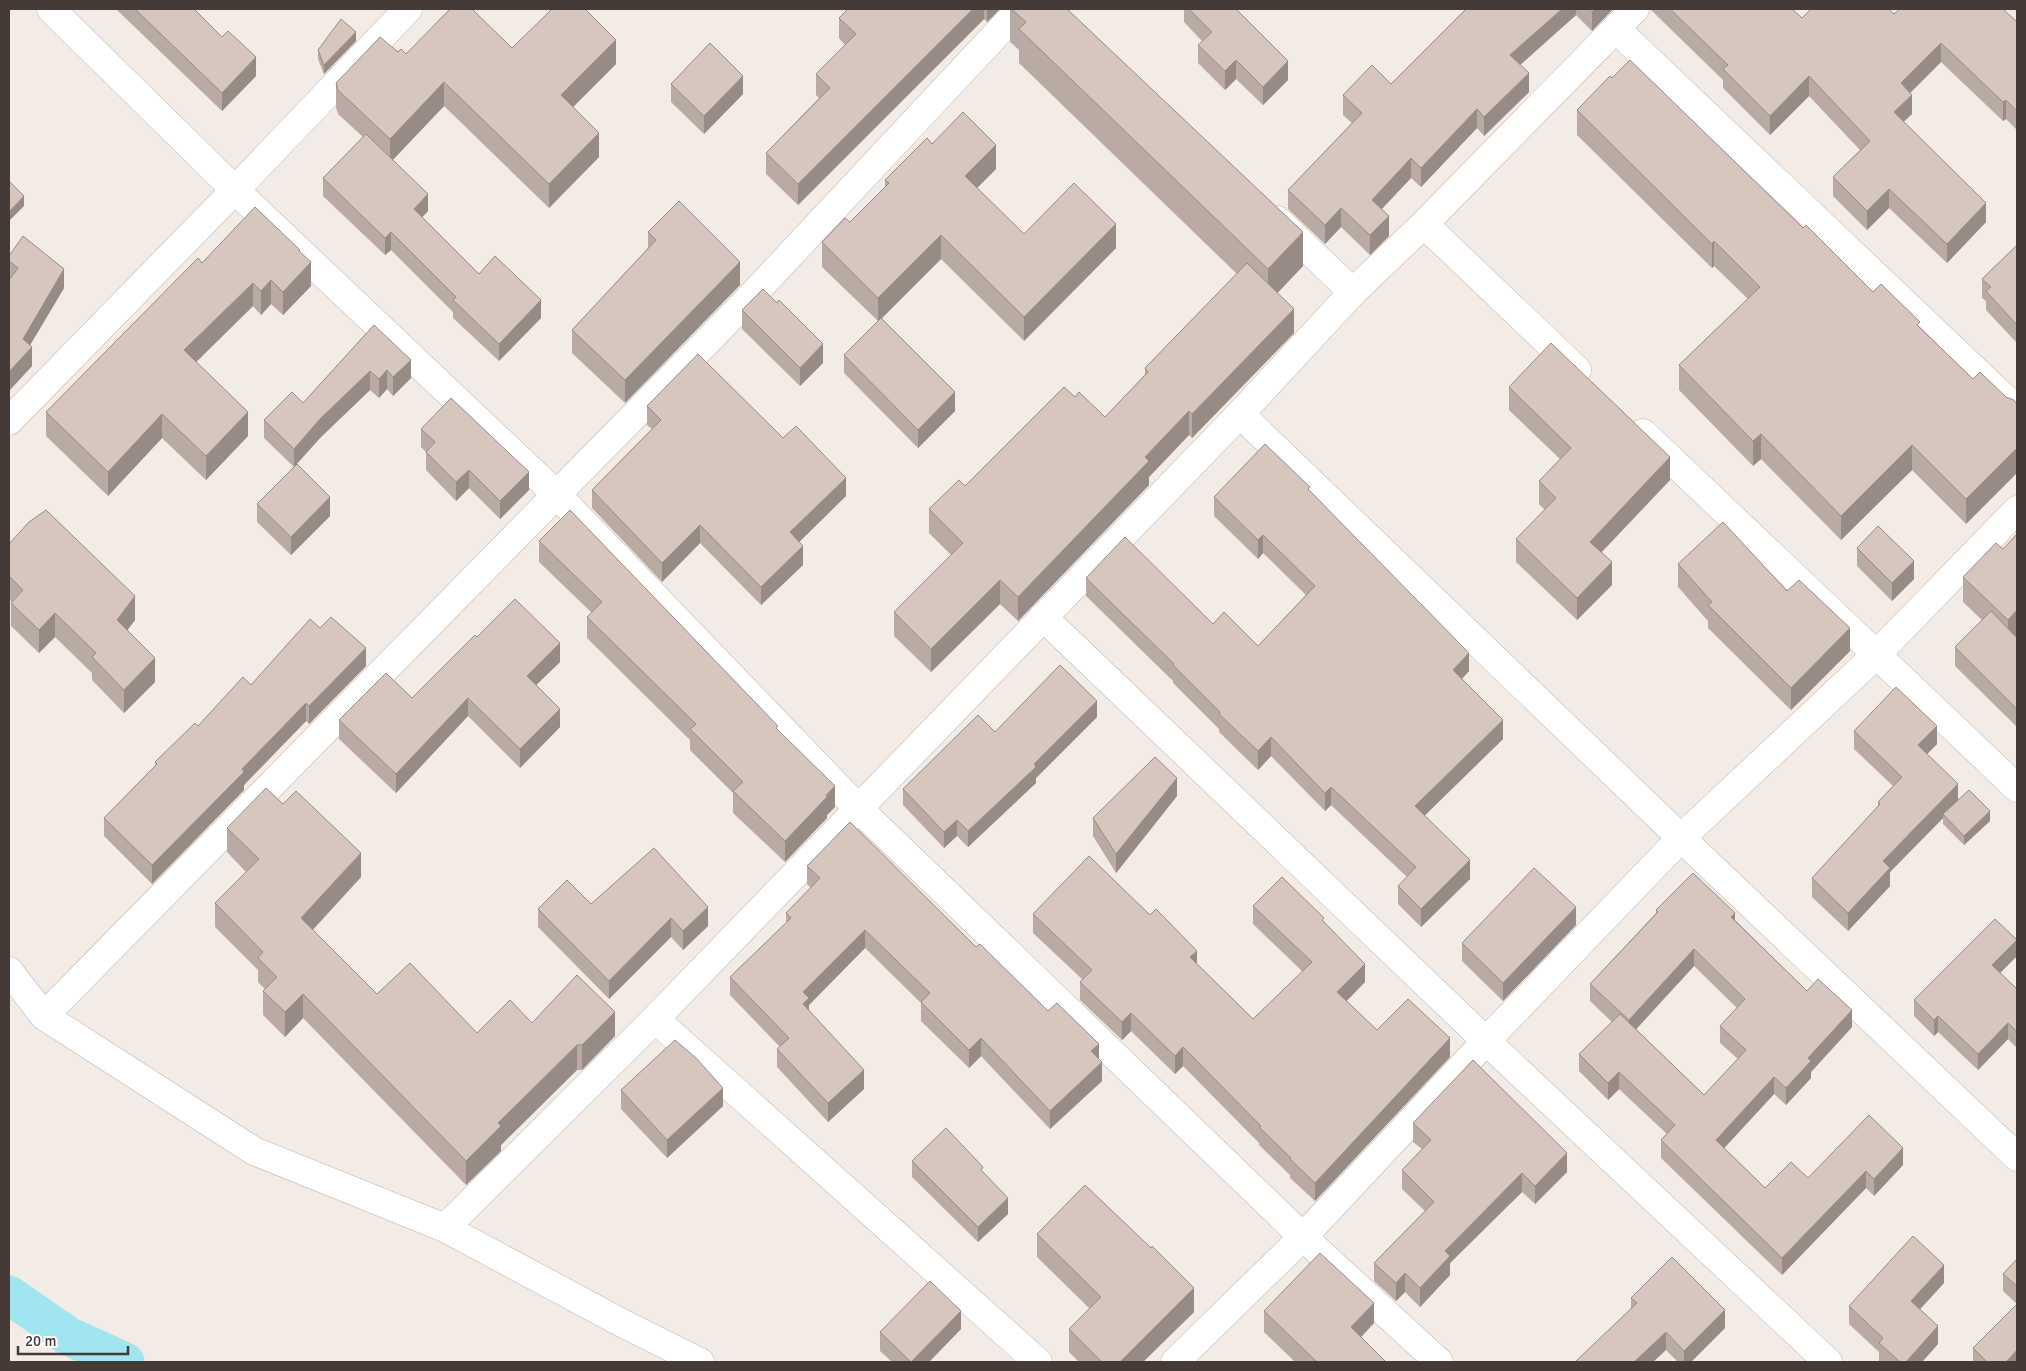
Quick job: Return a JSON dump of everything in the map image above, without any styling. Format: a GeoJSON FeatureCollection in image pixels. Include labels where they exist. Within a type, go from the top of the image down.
{"type":"FeatureCollection","features":[{"type":"Feature","properties":{"kind":"street"},"geometry":{"type":"LineString","coordinates":[[51,9],[235,190],[557,495],[858,808],[1303,1237],[1438,1362]]}},
{"type":"Feature","properties":{"kind":"street"},"geometry":{"type":"LineString","coordinates":[[9,422],[408,9]]}},
{"type":"Feature","properties":{"kind":"street"},"geometry":{"type":"LineString","coordinates":[[44,1016],[744,304],[1020,9]]}},
{"type":"Feature","properties":{"kind":"street"},"geometry":{"type":"LineString","coordinates":[[445,1228],[655,1019],[1240,414],[1353,292],[1424,224],[1635,9]]}},
{"type":"Feature","properties":{"kind":"street"},"geometry":{"type":"LineString","coordinates":[[1616,29],[2017,410]]}},
{"type":"Feature","properties":{"kind":"street"},"geometry":{"type":"LineString","coordinates":[[1261,204],[1353,292]]}},
{"type":"Feature","properties":{"kind":"street"},"geometry":{"type":"LineString","coordinates":[[1424,224],[1596,388]]}},
{"type":"Feature","properties":{"kind":"street"},"geometry":{"type":"LineString","coordinates":[[1240,414],[1681,838],[2017,1157]]}},
{"type":"Feature","properties":{"kind":"street"},"geometry":{"type":"LineString","coordinates":[[1625,416],[2017,788]]}},
{"type":"Feature","properties":{"kind":"street"},"geometry":{"type":"LineString","coordinates":[[1175,1362],[1303,1237],[1486,1041],[1681,838],[1876,655],[2017,510]]}},
{"type":"Feature","properties":{"kind":"street"},"geometry":{"type":"LineString","coordinates":[[1043,617],[1486,1041],[1828,1362]]}},
{"type":"Feature","properties":{"kind":"street"},"geometry":{"type":"LineString","coordinates":[[9,971],[44,1016],[254,1151],[445,1228],[622,1323],[700,1362]]}},
{"type":"Feature","properties":{"kind":"street"},"geometry":{"type":"LineString","coordinates":[[655,1019],[1038,1362]]}},
{"type":"Feature","properties":{"kind":"building"},"geometry":{"type":"Polygon","coordinates":[[[135,9],[194,9],[222,37],[228,31],[256,57],[222,93],[135,9]]]}},
{"type":"Feature","properties":{"kind":"building"},"geometry":{"type":"Polygon","coordinates":[[[450,9],[472,9],[512,48],[552,9],[585,9],[616,40],[561,95],[599,133],[549,184],[444,82],[390,139],[338,90],[336,83],[380,37],[398,52],[401,49],[406,54],[450,9]]]}},
{"type":"Feature","properties":{"kind":"building"},"geometry":{"type":"Polygon","coordinates":[[[848,9],[973,9],[798,184],[766,153],[830,88],[816,74],[856,34],[839,18],[848,9]]]}},
{"type":"Feature","properties":{"kind":"building"},"geometry":{"type":"Polygon","coordinates":[[[1011,9],[1067,9],[1303,232],[1268,269],[1019,29],[1026,22],[1011,9]]]}},
{"type":"Feature","properties":{"kind":"building"},"geometry":{"type":"Polygon","coordinates":[[[1189,9],[1236,9],[1288,61],[1263,87],[1236,60],[1225,71],[1198,45],[1212,32],[1189,9]]]}},
{"type":"Feature","properties":{"kind":"building"},"geometry":{"type":"Polygon","coordinates":[[[1466,9],[1562,9],[1510,55],[1529,73],[1484,117],[1477,109],[1421,168],[1411,158],[1372,200],[1389,216],[1370,235],[1341,208],[1325,225],[1288,190],[1362,113],[1343,95],[1372,65],[1391,84],[1466,9]]]}},
{"type":"Feature","properties":{"kind":"building"},"geometry":{"type":"Polygon","coordinates":[[[1670,9],[1792,9],[1802,18],[1811,9],[1888,9],[1894,14],[1900,9],[2003,9],[2017,22],[2017,111],[2006,100],[2003,102],[1941,43],[1901,83],[1912,95],[1894,112],[1986,203],[1947,244],[1889,189],[1867,211],[1833,177],[1870,141],[1809,76],[1770,116],[1723,69],[1728,65],[1670,9]]]}},
{"type":"Feature","properties":{"kind":"building"},"geometry":{"type":"Polygon","coordinates":[[[341,19],[356,32],[324,65],[318,50],[341,19]]]}},
{"type":"Feature","properties":{"kind":"building"},"geometry":{"type":"Polygon","coordinates":[[[710,43],[743,76],[704,116],[671,84],[710,43]]]}},
{"type":"Feature","properties":{"kind":"building"},"geometry":{"type":"Polygon","coordinates":[[[1630,60],[1803,228],[1806,225],[1873,292],[1881,284],[1920,322],[1917,325],[1973,379],[1980,372],[2006,397],[2014,400],[2017,404],[2017,448],[1966,499],[1912,445],[1841,516],[1761,434],[1753,441],[1679,365],[1760,287],[1714,241],[1712,244],[1577,110],[1610,76],[1612,78],[1630,60]]]}},
{"type":"Feature","properties":{"kind":"building"},"geometry":{"type":"Polygon","coordinates":[[[963,112],[996,145],[965,176],[1024,234],[1074,183],[1116,224],[1024,317],[941,235],[878,298],[822,242],[845,218],[850,222],[889,183],[885,180],[927,138],[932,144],[963,112]]]}},
{"type":"Feature","properties":{"kind":"building"},"geometry":{"type":"Polygon","coordinates":[[[366,134],[428,194],[414,209],[479,274],[495,256],[541,300],[499,344],[453,300],[456,297],[391,232],[385,238],[323,178],[366,134]]]}},
{"type":"Feature","properties":{"kind":"building"},"geometry":{"type":"Polygon","coordinates":[[[9,181],[24,196],[9,212],[9,181]]]}},
{"type":"Feature","properties":{"kind":"building"},"geometry":{"type":"Polygon","coordinates":[[[679,201],[740,262],[625,380],[572,330],[656,240],[648,232],[679,201]]]}},
{"type":"Feature","properties":{"kind":"building"},"geometry":{"type":"Polygon","coordinates":[[[255,207],[311,262],[283,292],[271,280],[261,291],[253,283],[184,350],[248,412],[206,456],[162,414],[108,472],[46,412],[198,258],[202,263],[255,207]]]}},
{"type":"Feature","properties":{"kind":"building"},"geometry":{"type":"Polygon","coordinates":[[[23,236],[64,269],[23,339],[32,347],[9,372],[9,280],[18,268],[9,261],[9,256],[23,236]]]}},
{"type":"Feature","properties":{"kind":"building"},"geometry":{"type":"Polygon","coordinates":[[[2017,245],[2017,325],[1986,291],[1991,287],[1982,279],[2017,245]]]}},
{"type":"Feature","properties":{"kind":"building"},"geometry":{"type":"Polygon","coordinates":[[[1247,263],[1294,309],[1192,414],[1189,411],[1145,457],[1149,461],[1018,597],[1000,580],[931,649],[894,612],[963,543],[929,509],[959,480],[965,486],[1064,387],[1075,397],[1079,392],[1105,417],[1148,372],[1145,368],[1247,263]]]}},
{"type":"Feature","properties":{"kind":"building"},"geometry":{"type":"Polygon","coordinates":[[[763,289],[777,303],[779,300],[823,344],[800,368],[742,310],[763,289]]]}},
{"type":"Feature","properties":{"kind":"building"},"geometry":{"type":"Polygon","coordinates":[[[881,318],[955,392],[918,430],[844,355],[881,318]]]}},
{"type":"Feature","properties":{"kind":"building"},"geometry":{"type":"Polygon","coordinates":[[[374,325],[411,360],[393,377],[387,370],[379,379],[370,371],[320,419],[294,449],[264,420],[292,392],[303,403],[374,325]]]}},
{"type":"Feature","properties":{"kind":"building"},"geometry":{"type":"Polygon","coordinates":[[[1551,343],[1670,457],[1590,542],[1612,562],[1577,598],[1516,539],[1556,498],[1539,481],[1571,448],[1509,387],[1551,343]]]}},
{"type":"Feature","properties":{"kind":"building"},"geometry":{"type":"Polygon","coordinates":[[[698,354],[783,438],[796,426],[846,478],[790,532],[803,546],[761,587],[700,525],[662,563],[592,490],[661,420],[647,406],[698,354]]]}},
{"type":"Feature","properties":{"kind":"building"},"geometry":{"type":"Polygon","coordinates":[[[451,398],[529,472],[500,501],[469,470],[456,482],[426,452],[435,442],[421,429],[451,398]]]}},
{"type":"Feature","properties":{"kind":"building"},"geometry":{"type":"Polygon","coordinates":[[[1265,444],[1310,487],[1308,489],[1469,653],[1453,670],[1503,720],[1415,806],[1470,860],[1421,909],[1398,886],[1416,867],[1331,787],[1325,793],[1271,737],[1258,751],[1219,714],[1220,712],[1174,664],[1086,578],[1125,537],[1213,624],[1224,612],[1258,646],[1315,586],[1263,535],[1258,540],[1214,497],[1265,444]]]}},
{"type":"Feature","properties":{"kind":"building"},"geometry":{"type":"Polygon","coordinates":[[[297,464],[330,497],[291,537],[257,504],[297,464]]]}},
{"type":"Feature","properties":{"kind":"building"},"geometry":{"type":"Polygon","coordinates":[[[46,510],[135,596],[117,620],[155,658],[124,690],[92,657],[96,653],[55,613],[39,630],[11,603],[23,590],[9,576],[9,544],[29,522],[46,510]]]}},
{"type":"Feature","properties":{"kind":"building"},"geometry":{"type":"Polygon","coordinates":[[[570,510],[778,726],[776,728],[835,786],[785,841],[733,791],[743,782],[690,729],[696,724],[587,617],[602,602],[539,541],[570,510]]]}},
{"type":"Feature","properties":{"kind":"building"},"geometry":{"type":"Polygon","coordinates":[[[1723,522],[1787,591],[1799,580],[1850,628],[1791,688],[1708,605],[1712,602],[1678,564],[1723,522]]]}},
{"type":"Feature","properties":{"kind":"building"},"geometry":{"type":"Polygon","coordinates":[[[1878,526],[1914,561],[1892,583],[1857,548],[1878,526]]]}},
{"type":"Feature","properties":{"kind":"building"},"geometry":{"type":"Polygon","coordinates":[[[2017,534],[2017,610],[2008,620],[1963,577],[1996,543],[2003,549],[2017,534]]]}},
{"type":"Feature","properties":{"kind":"building"},"geometry":{"type":"Polygon","coordinates":[[[515,599],[560,643],[527,676],[560,709],[520,749],[468,698],[396,774],[339,720],[386,673],[412,698],[475,635],[477,637],[515,599]]]}},
{"type":"Feature","properties":{"kind":"building"},"geometry":{"type":"Polygon","coordinates":[[[1991,611],[2017,638],[2017,709],[1955,647],[1991,611]]]}},
{"type":"Feature","properties":{"kind":"building"},"geometry":{"type":"Polygon","coordinates":[[[331,617],[366,648],[309,706],[306,703],[242,769],[244,772],[152,865],[104,818],[157,764],[155,762],[195,723],[198,726],[243,677],[251,685],[310,619],[320,628],[331,617]]]}},
{"type":"Feature","properties":{"kind":"building"},"geometry":{"type":"Polygon","coordinates":[[[1060,665],[1097,701],[1034,764],[1036,767],[968,831],[957,820],[944,832],[903,789],[978,715],[995,732],[1060,665]]]}},
{"type":"Feature","properties":{"kind":"building"},"geometry":{"type":"Polygon","coordinates":[[[1896,687],[1937,726],[1918,745],[1958,784],[1883,861],[1890,868],[1848,913],[1812,878],[1880,804],[1878,802],[1902,777],[1854,731],[1896,687]]]}},
{"type":"Feature","properties":{"kind":"building"},"geometry":{"type":"Polygon","coordinates":[[[1155,757],[1177,778],[1116,854],[1093,818],[1155,757]]]}},
{"type":"Feature","properties":{"kind":"building"},"geometry":{"type":"Polygon","coordinates":[[[266,788],[283,804],[296,791],[361,853],[301,918],[377,994],[410,963],[477,1033],[510,1000],[532,1023],[577,975],[615,1012],[582,1045],[577,1045],[498,1123],[501,1126],[466,1161],[303,994],[285,1012],[263,991],[277,977],[258,958],[263,952],[215,903],[259,859],[227,828],[266,788]]]}},
{"type":"Feature","properties":{"kind":"building"},"geometry":{"type":"Polygon","coordinates":[[[1969,790],[1990,811],[1964,836],[1943,814],[1969,790]]]}},
{"type":"Feature","properties":{"kind":"building"},"geometry":{"type":"Polygon","coordinates":[[[850,822],[976,947],[980,944],[1048,1011],[1057,1003],[1099,1044],[1091,1051],[1102,1062],[1050,1111],[981,1038],[969,1050],[921,1002],[930,993],[865,930],[803,992],[809,998],[803,1004],[864,1070],[828,1103],[777,1049],[789,1038],[730,977],[791,918],[786,913],[820,878],[807,866],[850,822]]]}},
{"type":"Feature","properties":{"kind":"building"},"geometry":{"type":"Polygon","coordinates":[[[654,848],[708,907],[683,931],[671,918],[609,981],[538,909],[567,880],[591,904],[654,848]]]}},
{"type":"Feature","properties":{"kind":"building"},"geometry":{"type":"Polygon","coordinates":[[[1089,856],[1150,915],[1156,909],[1197,951],[1190,957],[1253,1019],[1312,962],[1253,906],[1282,877],[1324,918],[1322,920],[1365,964],[1337,992],[1377,1030],[1408,999],[1450,1038],[1315,1183],[1183,1047],[1175,1056],[1131,1013],[1122,1022],[1080,982],[1092,970],[1033,914],[1089,856]]]}},
{"type":"Feature","properties":{"kind":"building"},"geometry":{"type":"Polygon","coordinates":[[[1534,868],[1576,907],[1503,983],[1462,943],[1534,868]]]}},
{"type":"Feature","properties":{"kind":"building"},"geometry":{"type":"Polygon","coordinates":[[[1693,873],[1735,913],[1731,917],[1807,991],[1818,979],[1852,1010],[1808,1058],[1811,1061],[1786,1088],[1774,1077],[1716,1140],[1765,1188],[1791,1162],[1808,1178],[1869,1115],[1903,1148],[1874,1179],[1866,1171],[1782,1258],[1661,1140],[1675,1125],[1619,1072],[1608,1083],[1579,1054],[1620,1014],[1704,1095],[1746,1050],[1720,1026],[1745,999],[1694,949],[1629,1020],[1590,984],[1658,912],[1656,910],[1693,873]]]}},
{"type":"Feature","properties":{"kind":"building"},"geometry":{"type":"Polygon","coordinates":[[[1995,919],[2017,940],[1992,965],[2017,989],[2017,1032],[2008,1023],[1978,1054],[1938,1016],[1934,1020],[1914,1000],[1995,919]]]}},
{"type":"Feature","properties":{"kind":"building"},"geometry":{"type":"Polygon","coordinates":[[[675,1040],[696,1058],[723,1088],[667,1140],[621,1090],[675,1040]]]}},
{"type":"Feature","properties":{"kind":"building"},"geometry":{"type":"Polygon","coordinates":[[[1473,1060],[1567,1153],[1535,1186],[1522,1173],[1445,1251],[1450,1256],[1420,1288],[1405,1273],[1396,1283],[1374,1263],[1434,1202],[1402,1170],[1431,1140],[1413,1123],[1473,1060]]]}},
{"type":"Feature","properties":{"kind":"building"},"geometry":{"type":"Polygon","coordinates":[[[946,1128],[983,1167],[981,1170],[1008,1198],[978,1227],[912,1161],[946,1128]]]}},
{"type":"Feature","properties":{"kind":"building"},"geometry":{"type":"Polygon","coordinates":[[[1085,1185],[1151,1248],[1152,1246],[1194,1288],[1120,1362],[1102,1362],[1069,1329],[1101,1297],[1037,1234],[1085,1185]]]}},
{"type":"Feature","properties":{"kind":"building"},"geometry":{"type":"Polygon","coordinates":[[[1913,1236],[1944,1265],[1911,1301],[1938,1326],[1906,1362],[1900,1362],[1879,1343],[1883,1338],[1849,1306],[1913,1236]]]}},
{"type":"Feature","properties":{"kind":"building"},"geometry":{"type":"Polygon","coordinates":[[[1320,1253],[1374,1303],[1351,1327],[1386,1362],[1317,1362],[1264,1311],[1320,1253]]]}},
{"type":"Feature","properties":{"kind":"building"},"geometry":{"type":"Polygon","coordinates":[[[1672,1257],[1725,1310],[1684,1351],[1666,1332],[1634,1362],[1575,1362],[1637,1303],[1631,1298],[1672,1257]]]}},
{"type":"Feature","properties":{"kind":"building"},"geometry":{"type":"Polygon","coordinates":[[[2017,1259],[2017,1286],[2003,1274],[2017,1259]]]}},
{"type":"Feature","properties":{"kind":"building"},"geometry":{"type":"Polygon","coordinates":[[[930,1281],[961,1311],[911,1362],[880,1332],[930,1281]]]}},
{"type":"Feature","properties":{"kind":"building"},"geometry":{"type":"Polygon","coordinates":[[[2017,1304],[2017,1350],[2006,1362],[1987,1362],[1973,1348],[2017,1304]]]}},
{"type":"Feature","properties":{"kind":"waterway"},"geometry":{"type":"LineString","coordinates":[[9,1295],[68,1336],[125,1362]]}}]}
